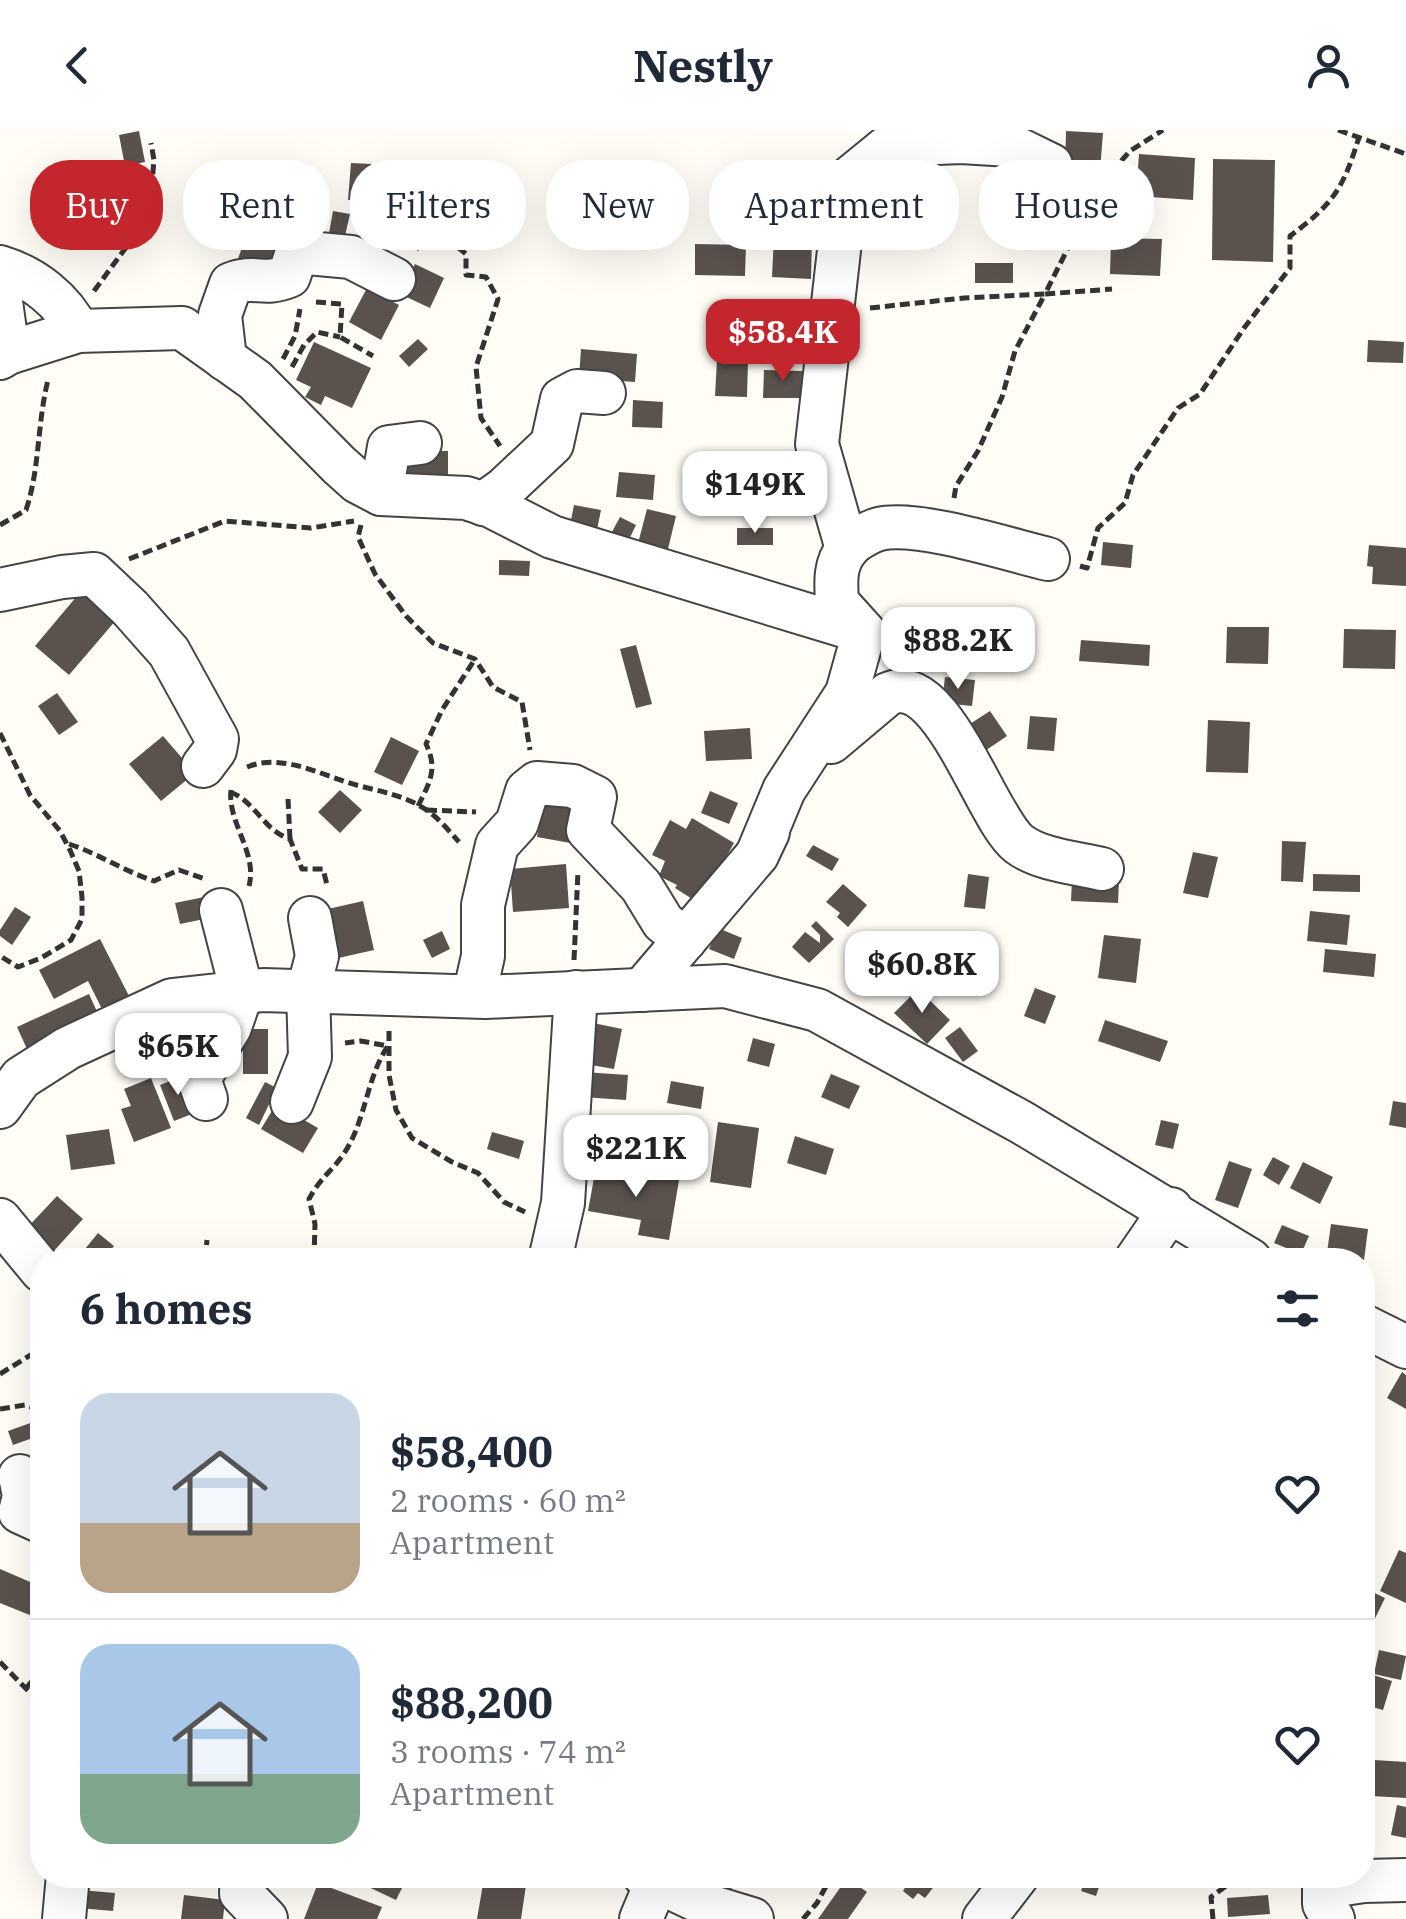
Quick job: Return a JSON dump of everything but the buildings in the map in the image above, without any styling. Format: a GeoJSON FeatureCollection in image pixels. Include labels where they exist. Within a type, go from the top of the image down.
{"type":"FeatureCollection","features":[{"type":"Feature","properties":{"kind":"street"},"geometry":{"type":"LineString","coordinates":[[847,548],[817,444],[848,180],[890,146],[961,142],[1010,146],[1040,160]]}},
{"type":"Feature","properties":{"kind":"street"},"geometry":{"type":"LineString","coordinates":[[225,359],[220,315],[231,284],[247,278],[270,284],[289,276],[297,252],[351,257],[394,279]]}},
{"type":"Feature","properties":{"kind":"street"},"geometry":{"type":"LineString","coordinates":[[0,267],[41,287],[70,314],[78,331]]}},
{"type":"Feature","properties":{"kind":"street"},"geometry":{"type":"LineString","coordinates":[[0,294],[4,356],[78,331],[182,328],[266,391],[358,482],[381,494],[466,498],[499,492],[552,444],[562,399],[578,391],[604,393]]}},
{"type":"Feature","properties":{"kind":"street"},"geometry":{"type":"LineString","coordinates":[[166,328],[194,316],[220,315]]}},
{"type":"Feature","properties":{"kind":"street"},"geometry":{"type":"LineString","coordinates":[[381,494],[389,446],[420,444]]}},
{"type":"Feature","properties":{"kind":"street"},"geometry":{"type":"LineString","coordinates":[[499,492],[552,537],[864,632]]}},
{"type":"Feature","properties":{"kind":"street"},"geometry":{"type":"LineString","coordinates":[[864,632],[836,602],[838,566],[847,548],[879,529],[903,528],[1048,559]]}},
{"type":"Feature","properties":{"kind":"street"},"geometry":{"type":"LineString","coordinates":[[0,590],[62,576],[94,574],[169,652],[217,739],[214,750],[226,777]]}},
{"type":"Feature","properties":{"kind":"street"},"geometry":{"type":"LineString","coordinates":[[757,855],[784,790],[847,694],[864,632]]}},
{"type":"Feature","properties":{"kind":"street"},"geometry":{"type":"LineString","coordinates":[[642,990],[757,855],[789,786],[829,744],[888,694],[906,690],[926,702],[968,759],[1016,842],[1030,850],[1102,869]]}},
{"type":"Feature","properties":{"kind":"street"},"geometry":{"type":"LineString","coordinates":[[474,996],[483,956],[483,904],[497,845],[517,823],[527,791],[537,783],[573,786],[595,796],[588,830],[641,886],[663,922],[684,940]]}},
{"type":"Feature","properties":{"kind":"street"},"geometry":{"type":"LineString","coordinates":[[292,1102],[310,1057],[308,991],[317,956],[310,918]]}},
{"type":"Feature","properties":{"kind":"street"},"geometry":{"type":"LineString","coordinates":[[206,1099],[199,1080],[230,1027],[242,992],[224,921]]}},
{"type":"Feature","properties":{"kind":"street"},"geometry":{"type":"LineString","coordinates":[[0,1107],[21,1078],[86,1040],[172,1000],[242,992],[474,996],[725,986],[817,1010],[1022,1122],[1231,1248]]}},
{"type":"Feature","properties":{"kind":"street"},"geometry":{"type":"LineString","coordinates":[[558,1248],[576,992]]}},
{"type":"Feature","properties":{"kind":"street"},"geometry":{"type":"LineString","coordinates":[[1144,1248],[1171,1210]]}},
{"type":"Feature","properties":{"kind":"street"},"geometry":{"type":"LineString","coordinates":[[0,1220],[30,1256]]}},
{"type":"Feature","properties":{"kind":"street"},"geometry":{"type":"LineString","coordinates":[[1375,1332],[1406,1346]]}},
{"type":"Feature","properties":{"kind":"street"},"geometry":{"type":"LineString","coordinates":[[21,1476],[24,1496],[20,1512],[30,1517]]}},
{"type":"Feature","properties":{"kind":"street"},"geometry":{"type":"LineString","coordinates":[[1375,1881],[1406,1880]]}},
{"type":"Feature","properties":{"kind":"street"},"geometry":{"type":"LineString","coordinates":[[64,1919],[67,1888]]}},
{"type":"Feature","properties":{"kind":"street"},"geometry":{"type":"LineString","coordinates":[[663,1888],[752,1919]]}},
{"type":"Feature","properties":{"kind":"street"},"geometry":{"type":"LineString","coordinates":[[984,1919],[1008,1888]]}},
{"type":"Feature","properties":{"kind":"street"},"geometry":{"type":"LineString","coordinates":[[1324,1888],[1324,1904],[1333,1919]]}},
{"type":"Feature","properties":{"kind":"path"},"geometry":{"type":"LineString","coordinates":[[1123,160],[1163,130]]}},
{"type":"Feature","properties":{"kind":"path"},"geometry":{"type":"LineString","coordinates":[[1338,130],[1406,154]]}},
{"type":"Feature","properties":{"kind":"path"},"geometry":{"type":"LineString","coordinates":[[1048,559],[1088,568],[1098,528],[1125,503],[1132,475],[1178,408],[1200,394],[1290,268],[1290,236],[1325,210],[1348,172],[1359,137]]}},
{"type":"Feature","properties":{"kind":"path"},"geometry":{"type":"LineString","coordinates":[[0,525],[26,510],[35,484],[39,416],[50,374],[78,331],[82,308],[149,216],[154,160],[151,143]]}},
{"type":"Feature","properties":{"kind":"path"},"geometry":{"type":"LineString","coordinates":[[394,279],[419,246],[436,239],[455,243],[466,254],[466,275],[486,277],[498,299],[476,367],[481,418],[504,453],[499,492]]}},
{"type":"Feature","properties":{"kind":"path"},"geometry":{"type":"LineString","coordinates":[[948,536],[956,486],[978,451],[1002,397],[1016,350],[1067,250]]}},
{"type":"Feature","properties":{"kind":"path"},"geometry":{"type":"LineString","coordinates":[[831,312],[964,298],[1112,289]]}},
{"type":"Feature","properties":{"kind":"path"},"geometry":{"type":"LineString","coordinates":[[266,391],[294,336],[302,302],[342,304],[340,337]]}},
{"type":"Feature","properties":{"kind":"path"},"geometry":{"type":"LineString","coordinates":[[266,391],[316,332],[340,337],[373,356]]}},
{"type":"Feature","properties":{"kind":"path"},"geometry":{"type":"LineString","coordinates":[[94,574],[225,521],[311,528],[362,517],[358,537],[375,574],[406,616],[433,643],[475,659],[493,687],[522,702],[537,783]]}},
{"type":"Feature","properties":{"kind":"path"},"geometry":{"type":"LineString","coordinates":[[418,806],[434,761],[426,744],[442,710],[475,659]]}},
{"type":"Feature","properties":{"kind":"path"},"geometry":{"type":"LineString","coordinates":[[0,733],[30,795],[66,843],[79,871],[82,897],[82,919],[70,940],[18,967],[0,956]]}},
{"type":"Feature","properties":{"kind":"path"},"geometry":{"type":"LineString","coordinates":[[226,777],[251,765],[273,762],[386,791],[428,810],[457,839],[488,880]]}},
{"type":"Feature","properties":{"kind":"path"},"geometry":{"type":"LineString","coordinates":[[226,777],[278,835],[290,839]]}},
{"type":"Feature","properties":{"kind":"path"},"geometry":{"type":"LineString","coordinates":[[66,843],[154,881],[179,870],[203,876],[217,894],[224,921],[244,904],[252,876],[226,777]]}},
{"type":"Feature","properties":{"kind":"path"},"geometry":{"type":"LineString","coordinates":[[288,799],[290,839],[302,869],[323,869],[328,884],[324,899],[310,918]]}},
{"type":"Feature","properties":{"kind":"path"},"geometry":{"type":"LineString","coordinates":[[576,992],[573,949],[578,856],[588,830]]}},
{"type":"Feature","properties":{"kind":"path"},"geometry":{"type":"LineString","coordinates":[[392,994],[388,1046],[396,1110],[412,1138],[478,1173],[504,1202],[534,1216],[557,1248]]}},
{"type":"Feature","properties":{"kind":"path"},"geometry":{"type":"LineString","coordinates":[[315,1248],[316,1224],[309,1198],[321,1177],[342,1156],[368,1098],[378,1060],[388,1046]]}},
{"type":"Feature","properties":{"kind":"path"},"geometry":{"type":"LineString","coordinates":[[206,1248],[207,1240]]}},
{"type":"Feature","properties":{"kind":"path"},"geometry":{"type":"LineString","coordinates":[[0,1374],[30,1355]]}},
{"type":"Feature","properties":{"kind":"path"},"geometry":{"type":"LineString","coordinates":[[0,1409],[30,1407]]}},
{"type":"Feature","properties":{"kind":"path"},"geometry":{"type":"LineString","coordinates":[[0,1662],[30,1691]]}},
{"type":"Feature","properties":{"kind":"path"},"geometry":{"type":"LineString","coordinates":[[27,1687],[30,1683]]}},
{"type":"Feature","properties":{"kind":"path"},"geometry":{"type":"LineString","coordinates":[[803,1919],[825,1888]]}},
{"type":"Feature","properties":{"kind":"path"},"geometry":{"type":"LineString","coordinates":[[1213,1919],[1212,1897],[1224,1888]]}}]}
